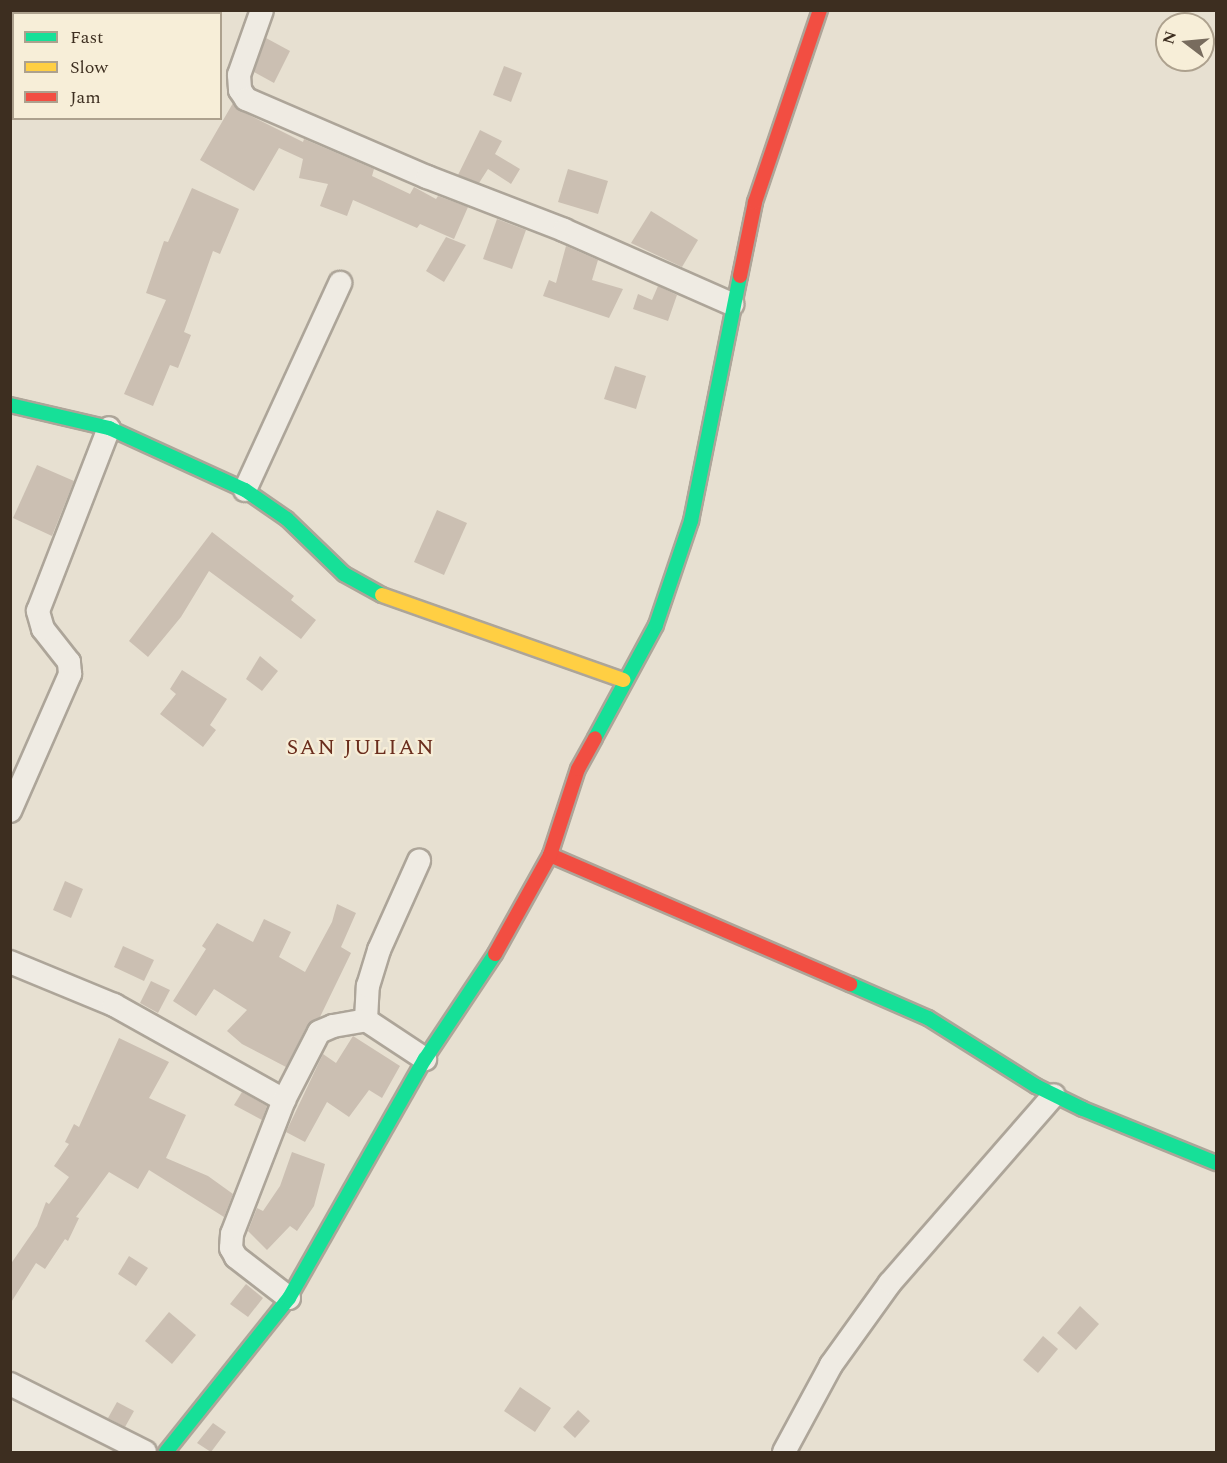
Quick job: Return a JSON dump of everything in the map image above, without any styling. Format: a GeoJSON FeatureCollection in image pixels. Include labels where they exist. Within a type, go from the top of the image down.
{"type":"FeatureCollection","features":[{"type":"Feature","properties":{"kind":"street"},"geometry":{"type":"LineString","coordinates":[[262,10],[239,75],[240,90],[246,99],[427,177],[564,230],[732,304]]}},
{"type":"Feature","properties":{"kind":"street"},"geometry":{"type":"LineString","coordinates":[[166,1452],[289,1298],[425,1059],[514,924],[550,855],[578,769],[624,680],[656,625],[691,521],[732,304],[755,202],[820,10]]}},
{"type":"Feature","properties":{"kind":"street"},"geometry":{"type":"LineString","coordinates":[[245,490],[340,284]]}},
{"type":"Feature","properties":{"kind":"street"},"geometry":{"type":"LineString","coordinates":[[10,405],[109,428],[245,490],[287,519],[344,574],[369,590],[470,629],[624,680]]}},
{"type":"Feature","properties":{"kind":"street"},"geometry":{"type":"LineString","coordinates":[[10,811],[70,674],[69,662],[43,629],[38,611],[109,428]]}},
{"type":"Feature","properties":{"kind":"street"},"geometry":{"type":"LineString","coordinates":[[550,855],[928,1018],[1054,1095],[1216,1163]]}},
{"type":"Feature","properties":{"kind":"street"},"geometry":{"type":"LineString","coordinates":[[366,1020],[368,986],[379,950],[419,861]]}},
{"type":"Feature","properties":{"kind":"street"},"geometry":{"type":"LineString","coordinates":[[11,962],[124,1010],[284,1100]]}},
{"type":"Feature","properties":{"kind":"street"},"geometry":{"type":"LineString","coordinates":[[289,1298],[236,1257],[231,1248],[232,1234],[284,1100],[320,1032],[348,1022],[366,1020],[425,1059]]}},
{"type":"Feature","properties":{"kind":"street"},"geometry":{"type":"LineString","coordinates":[[784,1452],[831,1365],[890,1283],[1054,1095]]}},
{"type":"Feature","properties":{"kind":"street"},"geometry":{"type":"LineString","coordinates":[[10,1384],[145,1452]]}},
{"type":"Feature","properties":{"kind":"building"},"geometry":{"type":"Polygon","coordinates":[[[266,38],[290,51],[274,83],[254,72],[266,38]]]}},
{"type":"Feature","properties":{"kind":"building"},"geometry":{"type":"Polygon","coordinates":[[[504,66],[522,73],[511,102],[493,95],[504,66]]]}},
{"type":"Feature","properties":{"kind":"building"},"geometry":{"type":"Polygon","coordinates":[[[233,103],[241,111],[303,142],[304,139],[374,169],[372,176],[410,194],[414,187],[436,199],[438,196],[468,207],[454,239],[420,224],[417,228],[353,200],[347,216],[320,206],[328,184],[299,178],[303,159],[279,148],[254,191],[200,160],[233,103]]]}},
{"type":"Feature","properties":{"kind":"building"},"geometry":{"type":"Polygon","coordinates":[[[480,130],[502,141],[495,154],[520,169],[511,184],[488,169],[479,183],[458,175],[480,130]]]}},
{"type":"Feature","properties":{"kind":"building"},"geometry":{"type":"Polygon","coordinates":[[[568,169],[608,181],[598,214],[558,202],[568,169]]]}},
{"type":"Feature","properties":{"kind":"building"},"geometry":{"type":"Polygon","coordinates":[[[192,188],[239,209],[220,254],[213,251],[184,332],[191,335],[178,368],[170,365],[153,406],[124,394],[166,300],[146,293],[164,241],[168,242],[192,188]]]}},
{"type":"Feature","properties":{"kind":"building"},"geometry":{"type":"Polygon","coordinates":[[[651,211],[698,240],[682,267],[631,243],[651,211]]]}},
{"type":"Feature","properties":{"kind":"building"},"geometry":{"type":"Polygon","coordinates":[[[497,219],[526,230],[512,269],[483,259],[497,219]]]}},
{"type":"Feature","properties":{"kind":"building"},"geometry":{"type":"Polygon","coordinates":[[[446,237],[466,245],[444,282],[426,271],[446,237]]]}},
{"type":"Feature","properties":{"kind":"building"},"geometry":{"type":"Polygon","coordinates":[[[566,246],[598,260],[592,280],[623,289],[609,318],[543,296],[549,280],[556,283],[566,246]]]}},
{"type":"Feature","properties":{"kind":"building"},"geometry":{"type":"Polygon","coordinates":[[[658,286],[677,295],[668,321],[633,309],[638,294],[652,300],[658,286]]]}},
{"type":"Feature","properties":{"kind":"building"},"geometry":{"type":"Polygon","coordinates":[[[615,366],[646,376],[636,409],[604,399],[615,366]]]}},
{"type":"Feature","properties":{"kind":"building"},"geometry":{"type":"Polygon","coordinates":[[[37,465],[74,481],[52,536],[13,518],[37,465]]]}},
{"type":"Feature","properties":{"kind":"building"},"geometry":{"type":"Polygon","coordinates":[[[437,510],[467,523],[444,575],[414,562],[437,510]]]}},
{"type":"Feature","properties":{"kind":"building"},"geometry":{"type":"Polygon","coordinates":[[[212,532],[294,596],[291,600],[316,620],[301,639],[209,571],[181,617],[148,657],[129,641],[212,532]]]}},
{"type":"Feature","properties":{"kind":"building"},"geometry":{"type":"Polygon","coordinates":[[[260,656],[278,671],[262,691],[246,679],[260,656]]]}},
{"type":"Feature","properties":{"kind":"building"},"geometry":{"type":"Polygon","coordinates":[[[182,670],[227,699],[210,725],[216,730],[203,747],[160,714],[176,694],[170,689],[182,670]]]}},
{"type":"Feature","properties":{"kind":"building"},"geometry":{"type":"Polygon","coordinates":[[[65,881],[83,889],[71,918],[53,910],[65,881]]]}},
{"type":"Feature","properties":{"kind":"building"},"geometry":{"type":"Polygon","coordinates":[[[337,904],[356,913],[341,947],[351,953],[320,1017],[307,1026],[286,1067],[242,1044],[227,1031],[247,1010],[214,989],[196,1016],[173,1001],[206,949],[202,946],[217,923],[253,942],[264,919],[291,932],[279,957],[305,972],[332,922],[337,904]]]}},
{"type":"Feature","properties":{"kind":"building"},"geometry":{"type":"Polygon","coordinates":[[[123,946],[154,960],[144,981],[114,967],[123,946]]]}},
{"type":"Feature","properties":{"kind":"building"},"geometry":{"type":"Polygon","coordinates":[[[151,981],[170,990],[158,1013],[140,1003],[151,981]]]}},
{"type":"Feature","properties":{"kind":"building"},"geometry":{"type":"Polygon","coordinates":[[[353,1036],[400,1066],[382,1098],[369,1090],[349,1117],[327,1102],[305,1142],[286,1132],[323,1054],[336,1063],[353,1036]]]}},
{"type":"Feature","properties":{"kind":"building"},"geometry":{"type":"Polygon","coordinates":[[[119,1038],[169,1062],[149,1098],[186,1115],[166,1158],[208,1176],[233,1194],[224,1217],[149,1170],[138,1189],[109,1172],[76,1217],[79,1218],[68,1241],[65,1239],[45,1269],[36,1263],[10,1304],[10,1265],[37,1226],[46,1202],[49,1204],[69,1177],[54,1166],[69,1144],[65,1142],[74,1124],[79,1127],[119,1038]]]}},
{"type":"Feature","properties":{"kind":"building"},"geometry":{"type":"Polygon","coordinates":[[[242,1092],[267,1106],[262,1120],[234,1105],[242,1092]]]}},
{"type":"Feature","properties":{"kind":"building"},"geometry":{"type":"Polygon","coordinates":[[[292,1152],[325,1164],[314,1206],[297,1231],[290,1226],[267,1250],[248,1231],[257,1208],[263,1211],[280,1186],[292,1152]]]}},
{"type":"Feature","properties":{"kind":"building"},"geometry":{"type":"Polygon","coordinates":[[[129,1256],[148,1268],[136,1286],[118,1274],[129,1256]]]}},
{"type":"Feature","properties":{"kind":"building"},"geometry":{"type":"Polygon","coordinates":[[[246,1284],[263,1298],[248,1317],[230,1304],[246,1284]]]}},
{"type":"Feature","properties":{"kind":"building"},"geometry":{"type":"Polygon","coordinates":[[[1080,1306],[1099,1324],[1076,1350],[1057,1333],[1080,1306]]]}},
{"type":"Feature","properties":{"kind":"building"},"geometry":{"type":"Polygon","coordinates":[[[169,1312],[196,1335],[172,1364],[145,1341],[169,1312]]]}},
{"type":"Feature","properties":{"kind":"building"},"geometry":{"type":"Polygon","coordinates":[[[1043,1336],[1058,1349],[1038,1373],[1023,1360],[1043,1336]]]}},
{"type":"Feature","properties":{"kind":"building"},"geometry":{"type":"Polygon","coordinates":[[[520,1387],[551,1408],[535,1432],[504,1411],[520,1387]]]}},
{"type":"Feature","properties":{"kind":"building"},"geometry":{"type":"Polygon","coordinates":[[[117,1402],[134,1411],[125,1427],[108,1418],[117,1402]]]}},
{"type":"Feature","properties":{"kind":"building"},"geometry":{"type":"Polygon","coordinates":[[[578,1410],[590,1421],[575,1438],[563,1427],[578,1410]]]}},
{"type":"Feature","properties":{"kind":"building"},"geometry":{"type":"Polygon","coordinates":[[[213,1423],[226,1432],[211,1452],[197,1443],[213,1423]]]}},
{"type":"Feature","properties":{"kind":"traffic: fast"},"geometry":{"type":"LineString","coordinates":[[595,738],[656,625],[691,521],[740,276]]}},
{"type":"Feature","properties":{"kind":"traffic: fast"},"geometry":{"type":"LineString","coordinates":[[10,405],[109,428],[245,490],[287,519],[344,574],[382,595]]}},
{"type":"Feature","properties":{"kind":"traffic: fast"},"geometry":{"type":"LineString","coordinates":[[166,1452],[289,1298],[425,1059],[495,954]]}},
{"type":"Feature","properties":{"kind":"traffic: fast"},"geometry":{"type":"LineString","coordinates":[[850,984],[928,1018],[1036,1086],[1083,1109],[1216,1163]]}},
{"type":"Feature","properties":{"kind":"traffic: slow"},"geometry":{"type":"LineString","coordinates":[[382,595],[624,680]]}},
{"type":"Feature","properties":{"kind":"traffic: jam"},"geometry":{"type":"LineString","coordinates":[[740,276],[755,202],[820,10]]}},
{"type":"Feature","properties":{"kind":"traffic: jam"},"geometry":{"type":"LineString","coordinates":[[495,954],[550,855],[578,769],[595,738]]}},
{"type":"Feature","properties":{"kind":"traffic: jam"},"geometry":{"type":"LineString","coordinates":[[550,855],[850,984]]}},
{"type":"Feature","properties":{"kind":"district","name":"SAN JULIAN"},"geometry":{"type":"Point","coordinates":[361,748]}}]}
